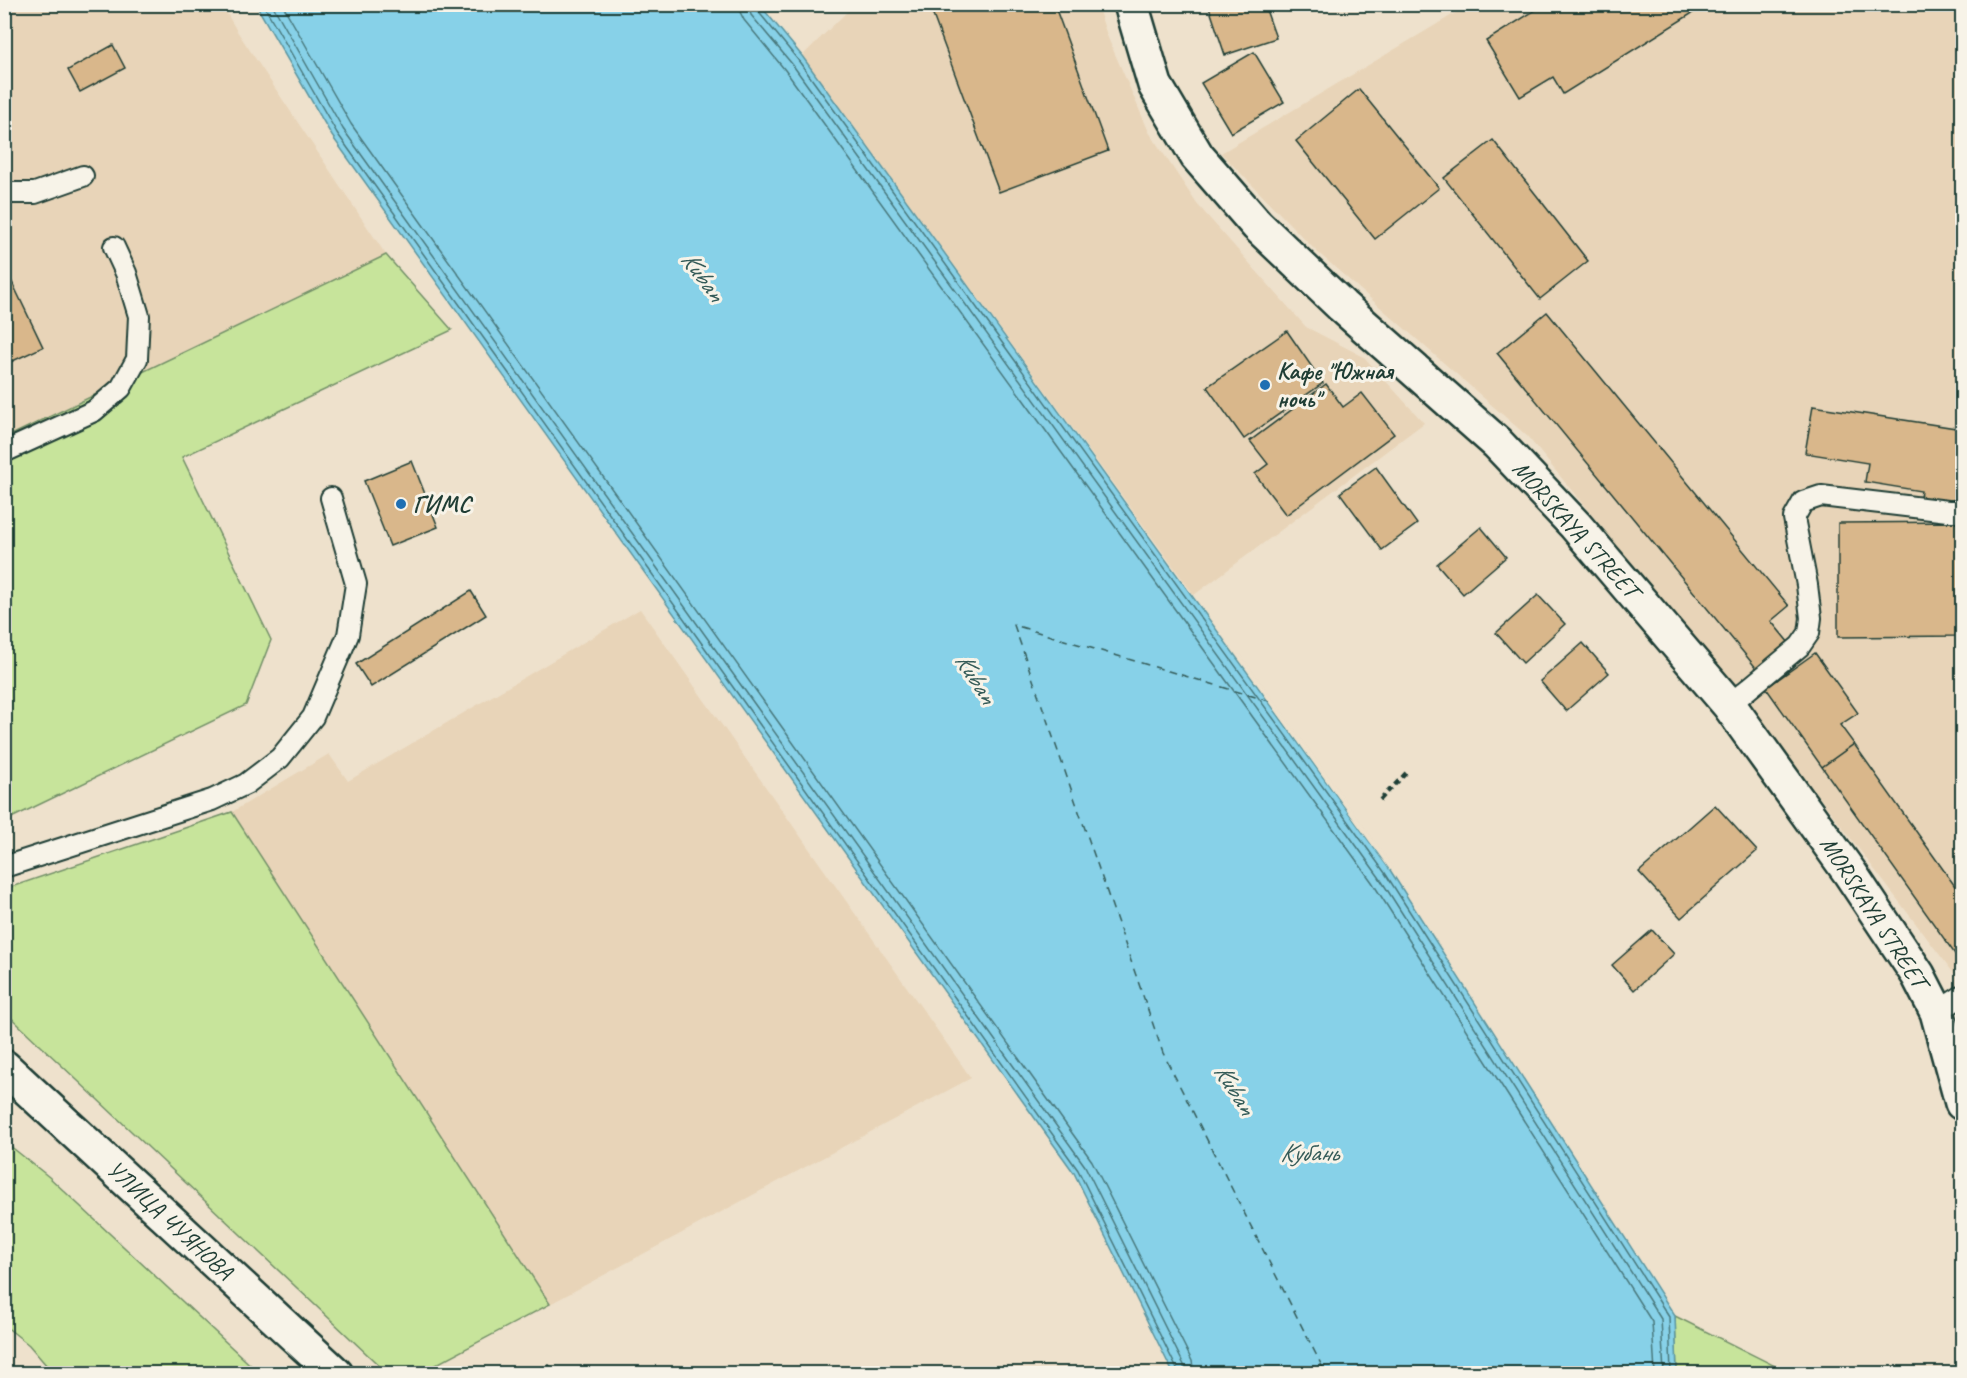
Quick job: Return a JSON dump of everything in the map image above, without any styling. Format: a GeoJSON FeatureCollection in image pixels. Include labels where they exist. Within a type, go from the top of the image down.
{"type":"FeatureCollection","features":[{"type":"Feature","properties":{"kind":"street","name":"MORSKAYA STREET"},"geometry":{"type":"LineString","coordinates":[[1131,4],[1155,85],[1197,156],[1257,225],[1342,306],[1513,459],[1575,525],[1729,705],[1850,873],[1918,975],[1950,1004],[1962,1104]]}},
{"type":"Feature","properties":{"kind":"street","name":"УЛИЦА ЧУЯНОВА"},"geometry":{"type":"LineString","coordinates":[[4,1067],[336,1374]]}},
{"type":"Feature","properties":{"kind":"lane"},"geometry":{"type":"LineString","coordinates":[[4,193],[34,193],[83,176]]}},
{"type":"Feature","properties":{"kind":"lane"},"geometry":{"type":"LineString","coordinates":[[4,452],[93,411],[121,388],[136,359],[139,316],[126,273],[114,247]]}},
{"type":"Feature","properties":{"kind":"lane"},"geometry":{"type":"LineString","coordinates":[[1729,705],[1800,646],[1809,633],[1811,618],[1808,585],[1794,518],[1803,502],[1821,496],[1962,511]]}},
{"type":"Feature","properties":{"kind":"lane"},"geometry":{"type":"LineString","coordinates":[[4,867],[212,800],[246,784],[280,758],[313,717],[348,635],[356,584],[331,498]]}},
{"type":"Feature","properties":{"kind":"path"},"geometry":{"type":"LineString","coordinates":[[1380,800],[1407,772]]}},
{"type":"Feature","properties":{"kind":"shaded area"},"geometry":{"type":"Polygon","coordinates":[[[5,5],[222,5],[386,255],[5,438],[5,5]]]}},
{"type":"Feature","properties":{"kind":"shaded area"},"geometry":{"type":"Polygon","coordinates":[[[854,5],[1097,5],[1108,38],[1149,132],[1197,204],[1306,327],[1364,357],[1424,423],[1194,595],[802,56],[854,5]]]}},
{"type":"Feature","properties":{"kind":"shaded area"},"geometry":{"type":"Polygon","coordinates":[[[1469,5],[1962,5],[1962,984],[1758,717],[1527,436],[1314,249],[1221,153],[1469,5]]]}},
{"type":"Feature","properties":{"kind":"shaded area"},"geometry":{"type":"Polygon","coordinates":[[[640,609],[971,1078],[550,1304],[232,812],[329,754],[348,781],[640,609]]]}},
{"type":"Feature","properties":{"kind":"green space"},"geometry":{"type":"Polygon","coordinates":[[[386,255],[452,330],[182,457],[271,640],[246,705],[5,821],[5,438],[386,255]]]}},
{"type":"Feature","properties":{"kind":"green space"},"geometry":{"type":"Polygon","coordinates":[[[232,812],[550,1304],[420,1373],[387,1373],[5,1012],[5,889],[232,812]]]}},
{"type":"Feature","properties":{"kind":"green space"},"geometry":{"type":"Polygon","coordinates":[[[4,1141],[49,1177],[259,1373],[53,1373],[29,1345],[5,1326],[4,1141]]]}},
{"type":"Feature","properties":{"kind":"green space"},"geometry":{"type":"Polygon","coordinates":[[[1675,1316],[1789,1373],[1677,1373],[1675,1316]]]}},
{"type":"Feature","properties":{"kind":"water","name":"Кубань"},"geometry":{"type":"Polygon","coordinates":[[[256,5],[760,5],[802,56],[1390,870],[1675,1316],[1677,1373],[1173,1373],[1074,1173],[332,136],[256,5]]]}},
{"type":"Feature","properties":{"kind":"pier"},"geometry":{"type":"Polygon","coordinates":[[[1240,655],[1393,868],[1390,870],[1269,701],[1238,656],[1240,655]]]}},
{"type":"Feature","properties":{"kind":"building"},"geometry":{"type":"Polygon","coordinates":[[[944,4],[1054,4],[1108,151],[999,192],[931,10],[944,4]]]}},
{"type":"Feature","properties":{"kind":"building"},"geometry":{"type":"Polygon","coordinates":[[[1208,4],[1264,4],[1276,38],[1225,55],[1208,4]]]}},
{"type":"Feature","properties":{"kind":"building"},"geometry":{"type":"Polygon","coordinates":[[[1545,4],[1707,4],[1563,94],[1553,77],[1520,97],[1486,41],[1545,4]]]}},
{"type":"Feature","properties":{"kind":"building"},"geometry":{"type":"Polygon","coordinates":[[[113,45],[125,68],[80,92],[68,70],[113,45]]]}},
{"type":"Feature","properties":{"kind":"building"},"geometry":{"type":"Polygon","coordinates":[[[1254,52],[1284,102],[1231,133],[1201,83],[1254,52]]]}},
{"type":"Feature","properties":{"kind":"building"},"geometry":{"type":"Polygon","coordinates":[[[1359,89],[1439,188],[1375,239],[1296,141],[1359,89]]]}},
{"type":"Feature","properties":{"kind":"building"},"geometry":{"type":"Polygon","coordinates":[[[1493,140],[1588,261],[1540,299],[1444,178],[1493,140]]]}},
{"type":"Feature","properties":{"kind":"building"},"geometry":{"type":"Polygon","coordinates":[[[10,278],[43,347],[4,365],[4,280],[10,278]]]}},
{"type":"Feature","properties":{"kind":"building"},"geometry":{"type":"Polygon","coordinates":[[[1547,312],[1789,606],[1771,621],[1789,643],[1757,669],[1497,353],[1547,312]]]}},
{"type":"Feature","properties":{"kind":"building","name":"Кафе \"Южная ночь\""},"geometry":{"type":"Polygon","coordinates":[[[1287,331],[1323,383],[1244,439],[1207,387],[1287,331]]]}},
{"type":"Feature","properties":{"kind":"building"},"geometry":{"type":"Polygon","coordinates":[[[1326,384],[1343,407],[1362,393],[1394,434],[1286,515],[1255,474],[1268,464],[1250,441],[1326,384]]]}},
{"type":"Feature","properties":{"kind":"building"},"geometry":{"type":"Polygon","coordinates":[[[1813,406],[1962,429],[1962,478],[1960,477],[1956,508],[1919,503],[1921,491],[1865,482],[1868,463],[1805,453],[1813,406]]]}},
{"type":"Feature","properties":{"kind":"building","name":"ГИМС"},"geometry":{"type":"Polygon","coordinates":[[[412,461],[438,527],[390,546],[364,481],[412,461]]]}},
{"type":"Feature","properties":{"kind":"building"},"geometry":{"type":"Polygon","coordinates":[[[1376,467],[1417,524],[1382,550],[1340,493],[1376,467]]]}},
{"type":"Feature","properties":{"kind":"building"},"geometry":{"type":"Polygon","coordinates":[[[1962,522],[1962,636],[1838,637],[1838,523],[1962,522]]]}},
{"type":"Feature","properties":{"kind":"building"},"geometry":{"type":"Polygon","coordinates":[[[1481,527],[1506,557],[1463,594],[1437,564],[1481,527]]]}},
{"type":"Feature","properties":{"kind":"building"},"geometry":{"type":"Polygon","coordinates":[[[471,591],[486,615],[371,687],[356,664],[471,591]]]}},
{"type":"Feature","properties":{"kind":"building"},"geometry":{"type":"Polygon","coordinates":[[[1538,595],[1565,624],[1523,663],[1496,633],[1538,595]]]}},
{"type":"Feature","properties":{"kind":"building"},"geometry":{"type":"Polygon","coordinates":[[[1583,643],[1609,673],[1566,711],[1540,681],[1583,643]]]}},
{"type":"Feature","properties":{"kind":"building"},"geometry":{"type":"Polygon","coordinates":[[[1815,653],[1858,713],[1840,725],[1854,744],[1822,767],[1766,688],[1815,653]]]}},
{"type":"Feature","properties":{"kind":"building"},"geometry":{"type":"Polygon","coordinates":[[[1854,744],[1962,896],[1962,964],[1822,767],[1854,744]]]}},
{"type":"Feature","properties":{"kind":"building"},"geometry":{"type":"Polygon","coordinates":[[[1715,805],[1757,851],[1681,918],[1639,872],[1715,805]]]}},
{"type":"Feature","properties":{"kind":"building"},"geometry":{"type":"Polygon","coordinates":[[[1652,930],[1674,954],[1634,990],[1612,965],[1652,930]]]}},
{"type":"Feature","properties":{"kind":"building"},"geometry":{"type":"Polygon","coordinates":[[[549,1365],[558,1374],[542,1374],[549,1365]]]}},
{"type":"Feature","properties":{"kind":"ferry route"},"geometry":{"type":"LineString","coordinates":[[1269,701],[1014,625],[1163,1053],[1326,1374]]}},
{"type":"Feature","properties":{"kind":"place","name":"Кафе \"Южная ночь\""},"geometry":{"type":"Point","coordinates":[1265,385]}},
{"type":"Feature","properties":{"kind":"place","name":"ГИМС"},"geometry":{"type":"Point","coordinates":[401,504]}},
{"type":"Feature","properties":{"kind":"water label","name":"Kuban"},"geometry":{"type":"Point","coordinates":[703,276]}},
{"type":"Feature","properties":{"kind":"water label","name":"Kuban"},"geometry":{"type":"Point","coordinates":[976,678]}},
{"type":"Feature","properties":{"kind":"water label","name":"Kuban"},"geometry":{"type":"Point","coordinates":[1235,1089]}}]}
